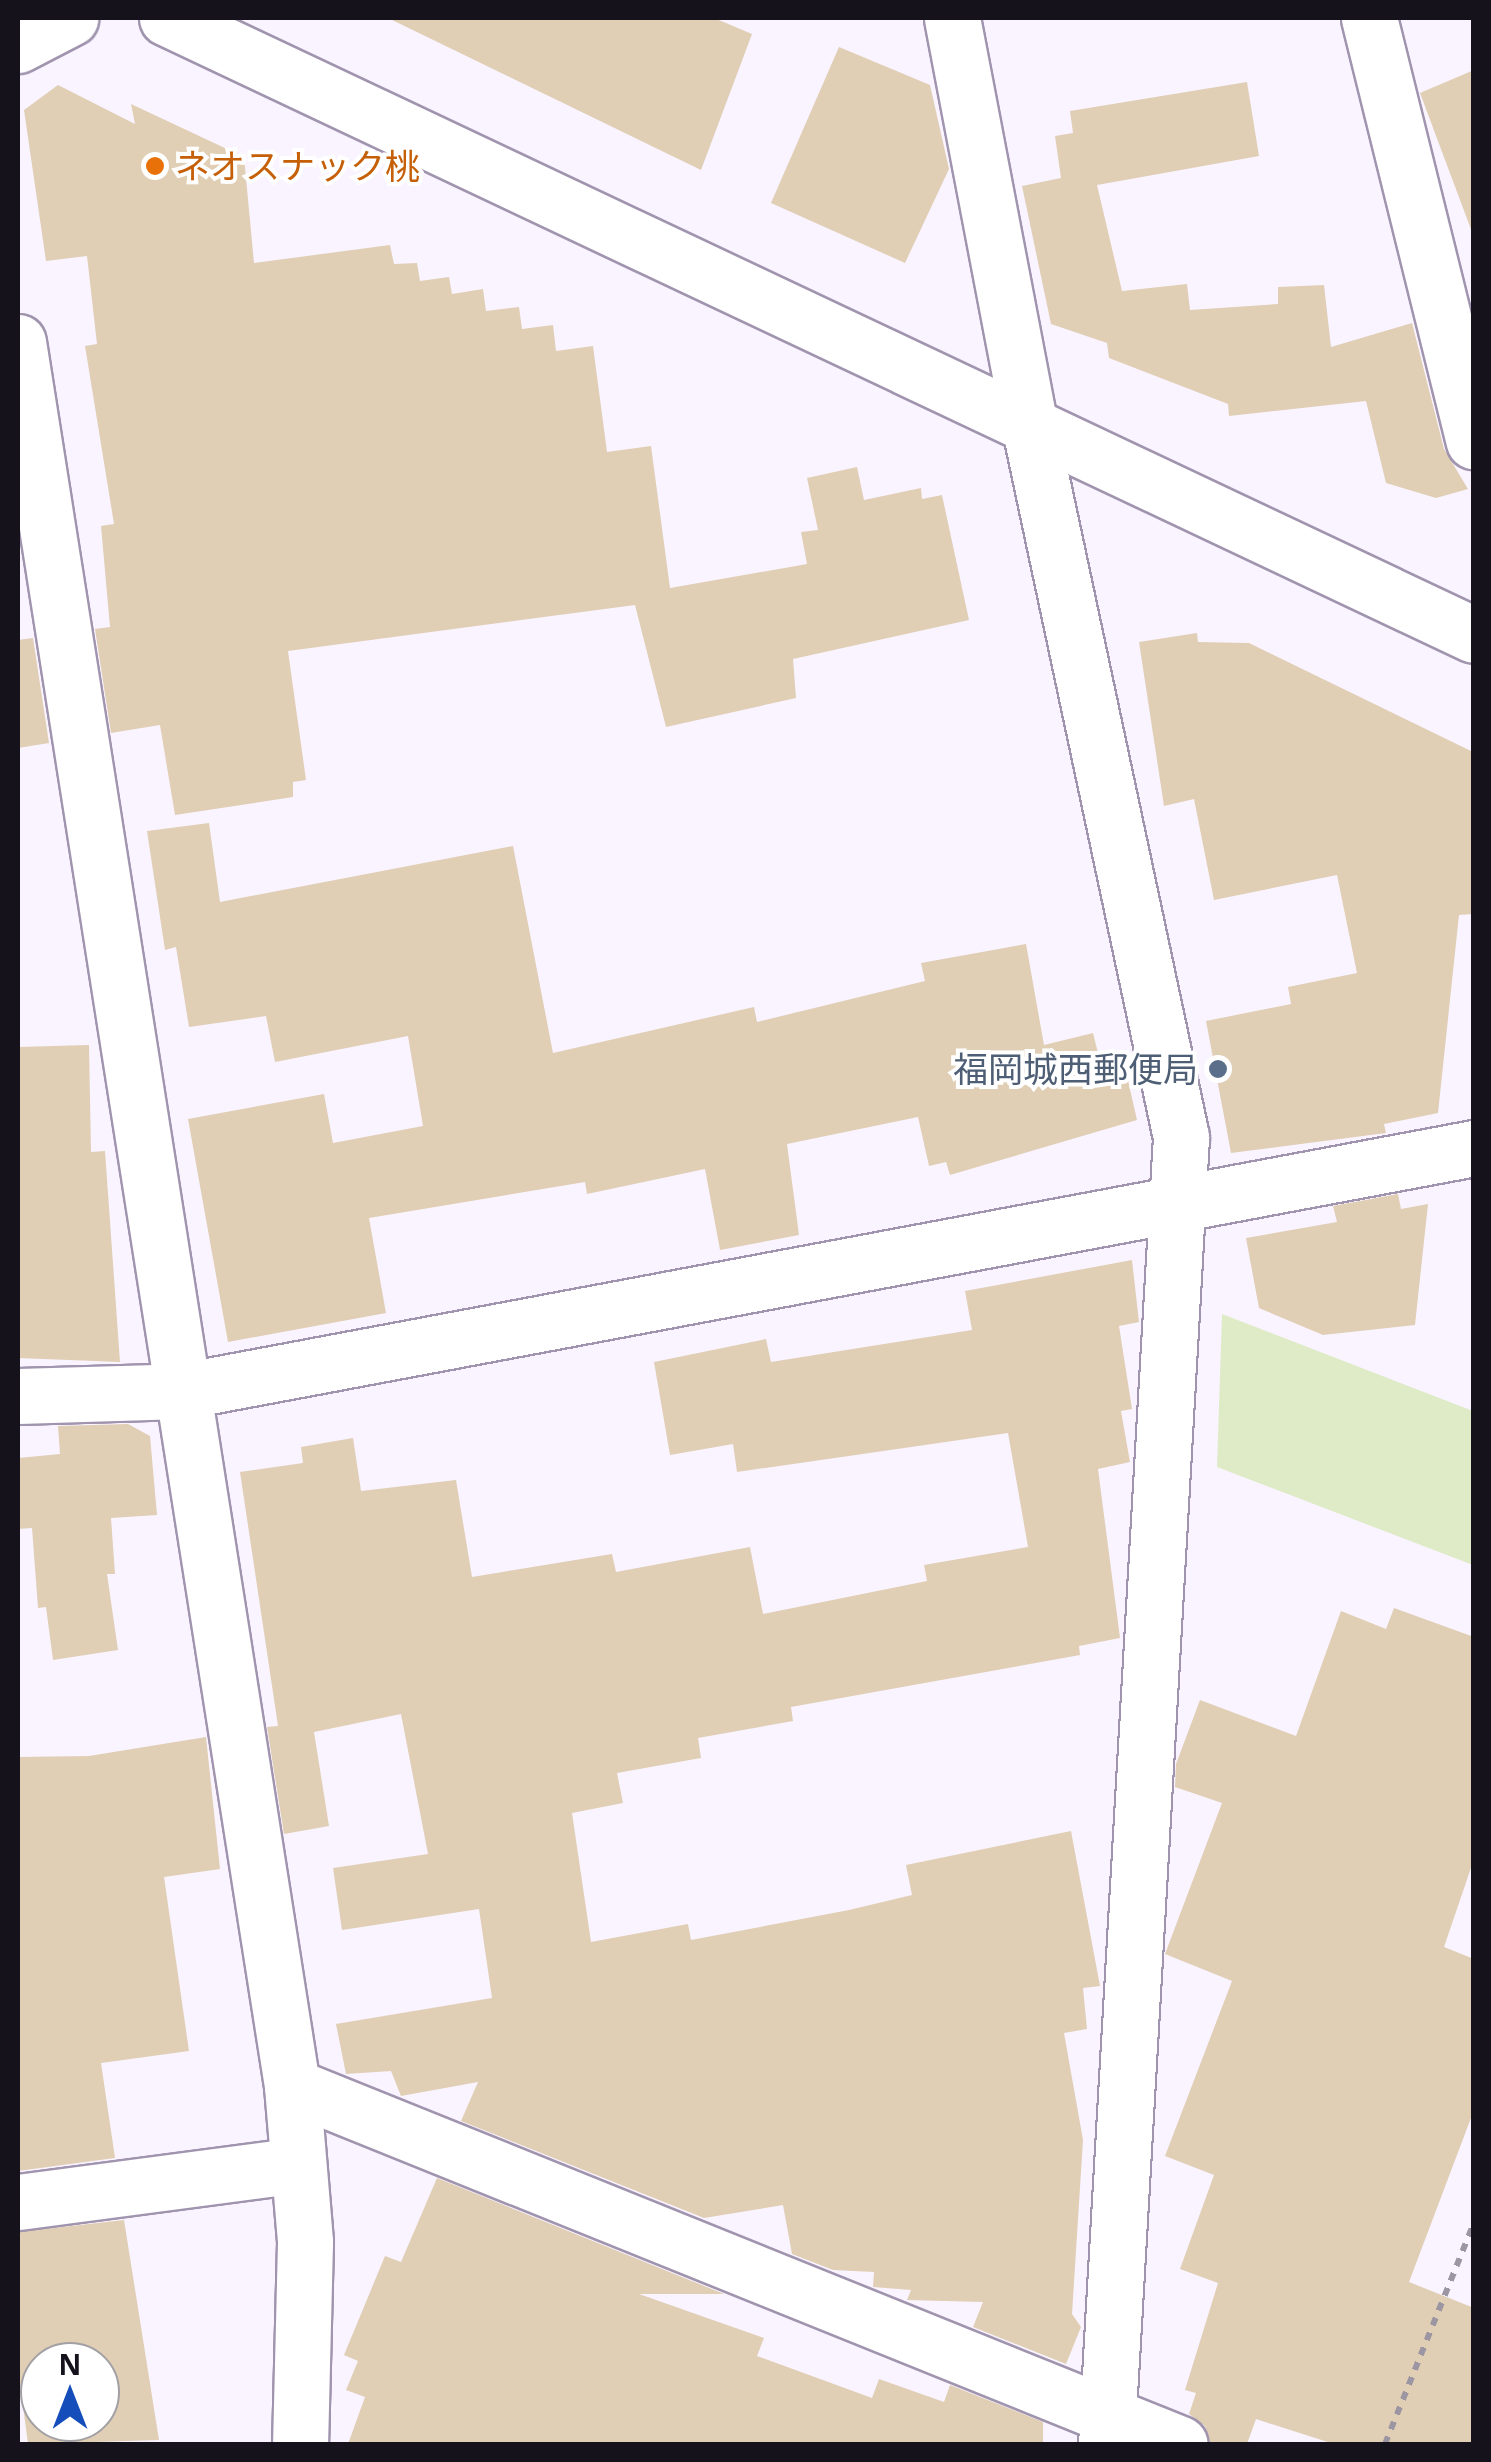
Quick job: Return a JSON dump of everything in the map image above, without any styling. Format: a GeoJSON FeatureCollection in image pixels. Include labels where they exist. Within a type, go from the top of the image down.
{"type":"FeatureCollection","features":[{"type":"Feature","properties":{"kind":"street"},"geometry":{"type":"LineString","coordinates":[[18,46],[70,18]]}},
{"type":"Feature","properties":{"kind":"street"},"geometry":{"type":"LineString","coordinates":[[167,18],[1474,635]]}},
{"type":"Feature","properties":{"kind":"street"},"geometry":{"type":"LineString","coordinates":[[952,18],[1030,428],[1181,1137],[1182,1204],[1107,2430]]}},
{"type":"Feature","properties":{"kind":"street"},"geometry":{"type":"LineString","coordinates":[[1369,18],[1474,441]]}},
{"type":"Feature","properties":{"kind":"street"},"geometry":{"type":"LineString","coordinates":[[18,342],[292,2086],[298,2165],[300,2444]]}},
{"type":"Feature","properties":{"kind":"street"},"geometry":{"type":"LineString","coordinates":[[18,1396],[182,1390],[1474,1148]]}},
{"type":"Feature","properties":{"kind":"street"},"geometry":{"type":"LineString","coordinates":[[292,2086],[1107,2430],[1180,2444]]}},
{"type":"Feature","properties":{"kind":"street"},"geometry":{"type":"LineString","coordinates":[[18,2202],[298,2165]]}},
{"type":"Feature","properties":{"kind":"path"},"geometry":{"type":"LineString","coordinates":[[1386,2444],[1474,2224]]}},
{"type":"Feature","properties":{"kind":"green space"},"geometry":{"type":"Polygon","coordinates":[[[1222,1314],[1473,1411],[1473,1565],[1217,1467],[1222,1314]]]}},
{"type":"Feature","properties":{"kind":"building"},"geometry":{"type":"Polygon","coordinates":[[[388,18],[714,18],[752,34],[701,170],[388,18]]]}},
{"type":"Feature","properties":{"kind":"building"},"geometry":{"type":"Polygon","coordinates":[[[839,47],[930,85],[949,169],[905,263],[771,203],[839,47]]]}},
{"type":"Feature","properties":{"kind":"building"},"geometry":{"type":"Polygon","coordinates":[[[1474,70],[1474,232],[1472,232],[1420,93],[1474,70]]]}},
{"type":"Feature","properties":{"kind":"building"},"geometry":{"type":"Polygon","coordinates":[[[1247,82],[1259,156],[1097,185],[1122,291],[1187,284],[1190,310],[1278,304],[1278,287],[1324,285],[1331,347],[1412,323],[1444,449],[1468,489],[1436,498],[1386,483],[1366,401],[1229,416],[1228,404],[1109,358],[1107,343],[1051,324],[1022,186],[1061,178],[1055,136],[1073,133],[1070,111],[1247,82]]]}},
{"type":"Feature","properties":{"kind":"building"},"geometry":{"type":"Polygon","coordinates":[[[58,85],[135,124],[131,104],[244,157],[254,263],[390,245],[394,264],[417,263],[420,281],[449,277],[452,294],[483,289],[486,311],[519,307],[522,329],[553,325],[556,351],[593,346],[607,452],[651,446],[670,588],[807,564],[801,532],[818,530],[807,478],[857,467],[864,500],[921,488],[922,499],[942,495],[969,620],[793,659],[796,698],[666,727],[635,605],[288,651],[306,780],[293,782],[293,797],[175,815],[160,725],[111,733],[95,629],[110,627],[101,526],[114,524],[85,346],[97,344],[87,256],[46,261],[24,110],[58,85]]]}},
{"type":"Feature","properties":{"kind":"building"},"geometry":{"type":"Polygon","coordinates":[[[1197,633],[1198,642],[1249,643],[1473,752],[1473,914],[1459,915],[1438,1113],[1384,1124],[1386,1133],[1231,1153],[1206,1021],[1291,1004],[1288,987],[1357,973],[1337,875],[1214,900],[1194,799],[1164,806],[1139,642],[1197,633]]]}},
{"type":"Feature","properties":{"kind":"building"},"geometry":{"type":"Polygon","coordinates":[[[33,638],[49,743],[18,748],[18,640],[33,638]]]}},
{"type":"Feature","properties":{"kind":"building"},"geometry":{"type":"Polygon","coordinates":[[[209,823],[220,902],[513,846],[553,1053],[754,1007],[757,1022],[925,981],[921,963],[1026,944],[1044,1045],[1093,1033],[1100,1061],[1122,1054],[1137,1120],[950,1175],[946,1162],[929,1166],[918,1117],[787,1144],[799,1235],[720,1250],[705,1169],[587,1194],[585,1182],[369,1218],[386,1313],[228,1342],[188,1119],[324,1094],[333,1143],[423,1126],[408,1036],[275,1062],[266,1016],[189,1027],[176,947],[165,950],[147,831],[209,823]]]}},
{"type":"Feature","properties":{"kind":"building"},"geometry":{"type":"Polygon","coordinates":[[[89,1045],[91,1152],[105,1151],[120,1362],[18,1358],[18,1047],[89,1045]]]}},
{"type":"Feature","properties":{"kind":"building"},"geometry":{"type":"Polygon","coordinates":[[[1398,1194],[1401,1209],[1428,1204],[1415,1325],[1323,1335],[1259,1308],[1246,1238],[1337,1222],[1333,1206],[1398,1194]]]}},
{"type":"Feature","properties":{"kind":"building"},"geometry":{"type":"Polygon","coordinates":[[[1132,1260],[1139,1322],[1119,1326],[1132,1409],[1121,1411],[1130,1462],[1098,1469],[1120,1638],[1079,1646],[1080,1655],[791,1707],[793,1721],[698,1738],[701,1758],[617,1773],[623,1803],[572,1813],[591,1942],[688,1924],[691,1940],[849,1910],[912,1895],[906,1865],[1071,1831],[1100,1986],[1083,1988],[1087,2029],[1064,2033],[1083,2140],[1072,2314],[1081,2327],[1066,2364],[973,2327],[983,2302],[907,2300],[911,2290],[873,2287],[874,2272],[833,2270],[792,2254],[783,2205],[704,2218],[461,2121],[478,2082],[401,2096],[391,2071],[346,2074],[336,2024],[492,1998],[479,1909],[342,1930],[333,1868],[428,1854],[401,1714],[314,1732],[329,1826],[284,1834],[267,1727],[278,1726],[240,1472],[303,1463],[301,1447],[353,1438],[361,1491],[456,1480],[472,1577],[612,1554],[616,1572],[750,1547],[763,1614],[927,1581],[924,1565],[1028,1547],[1008,1433],[737,1472],[733,1444],[670,1455],[654,1362],[766,1339],[771,1362],[972,1330],[965,1291],[1132,1260]]]}},
{"type":"Feature","properties":{"kind":"building"},"geometry":{"type":"Polygon","coordinates":[[[128,1424],[150,1436],[157,1515],[111,1518],[115,1574],[107,1574],[118,1650],[53,1660],[46,1607],[38,1608],[32,1528],[18,1529],[18,1458],[60,1454],[58,1426],[128,1424]]]}},
{"type":"Feature","properties":{"kind":"building"},"geometry":{"type":"Polygon","coordinates":[[[1394,1608],[1474,1637],[1474,1859],[1444,1947],[1474,1959],[1474,2110],[1409,2282],[1474,2308],[1474,2444],[1334,2444],[1256,2419],[1247,2444],[1210,2444],[1205,2426],[1189,2414],[1196,2393],[1185,2390],[1218,2283],[1180,2269],[1214,2175],[1165,2156],[1232,1981],[1165,1954],[1222,1803],[1175,1787],[1176,1764],[1200,1700],[1296,1736],[1341,1611],[1386,1629],[1394,1608]]]}},
{"type":"Feature","properties":{"kind":"building"},"geometry":{"type":"Polygon","coordinates":[[[206,1737],[220,1869],[164,1877],[189,2051],[101,2063],[115,2158],[18,2171],[18,1757],[89,1756],[206,1737]]]}},
{"type":"Feature","properties":{"kind":"building"},"geometry":{"type":"Polygon","coordinates":[[[437,2178],[724,2294],[639,2294],[764,2338],[757,2356],[872,2398],[879,2379],[944,2402],[950,2385],[1043,2422],[1043,2444],[348,2444],[365,2397],[346,2390],[358,2361],[344,2355],[385,2256],[401,2262],[437,2178]]]}},
{"type":"Feature","properties":{"kind":"building"},"geometry":{"type":"Polygon","coordinates":[[[124,2220],[159,2440],[120,2441],[120,2342],[20,2342],[20,2383],[18,2232],[124,2220]]]}},
{"type":"Feature","properties":{"kind":"building"},"geometry":{"type":"Polygon","coordinates":[[[28,2442],[94,2442],[28,2444],[28,2442]]]}},
{"type":"Feature","properties":{"kind":"place","name":"ネオスナック桃"},"geometry":{"type":"Point","coordinates":[155,166]}},
{"type":"Feature","properties":{"kind":"place","name":"福岡城西郵便局"},"geometry":{"type":"Point","coordinates":[1218,1069]}}]}
